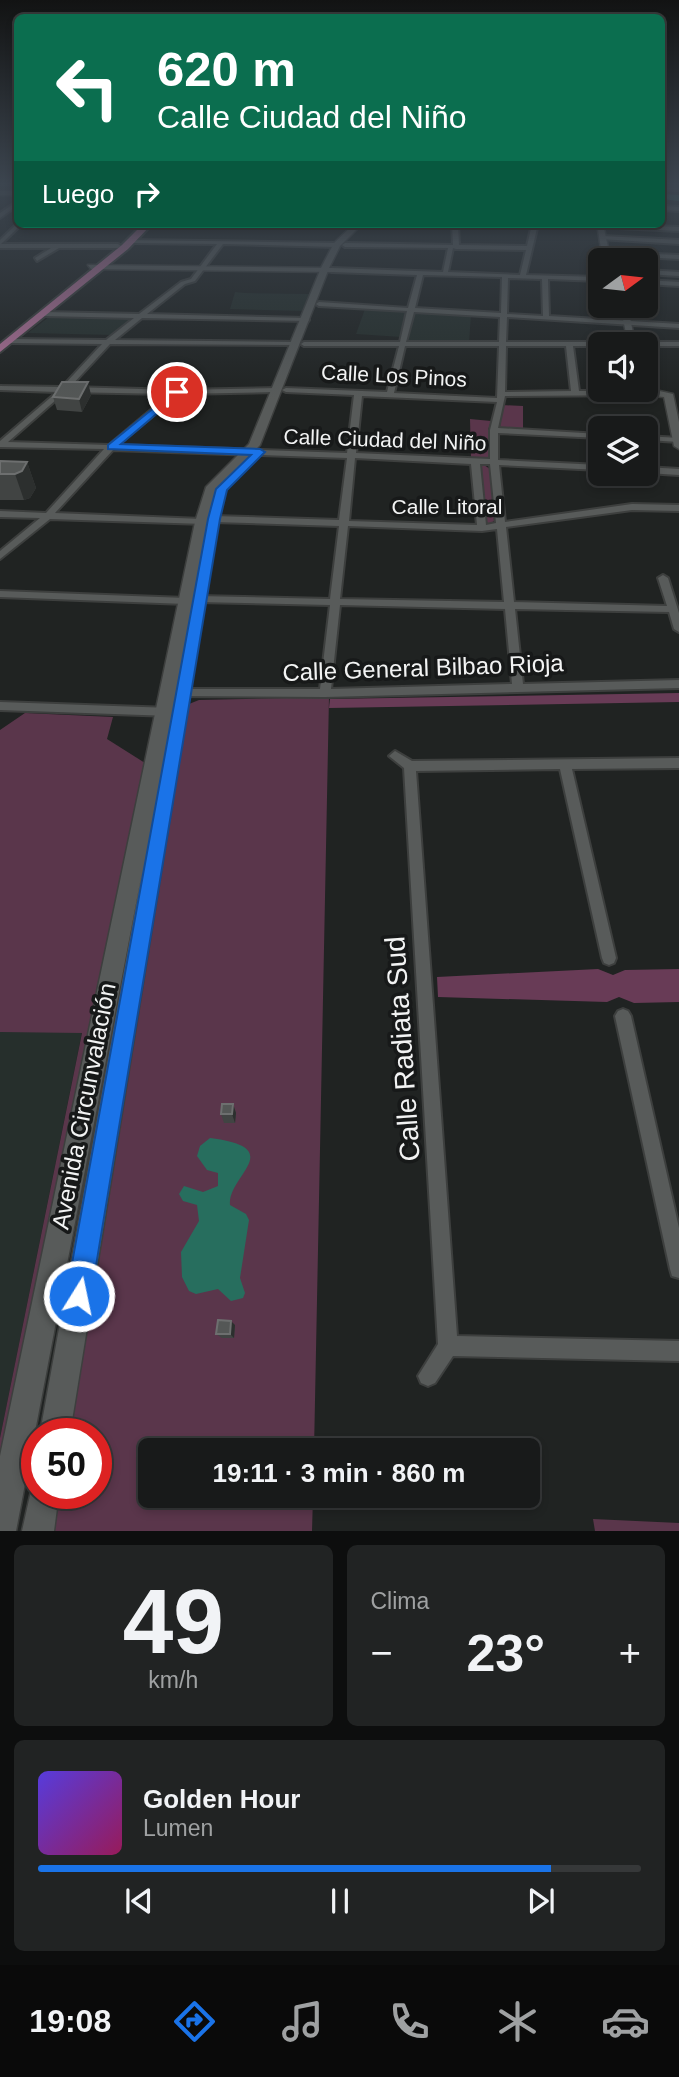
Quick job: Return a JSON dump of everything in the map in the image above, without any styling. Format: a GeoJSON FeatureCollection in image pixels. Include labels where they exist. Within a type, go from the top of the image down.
{"type":"FeatureCollection","features":[{"type":"Feature","properties":{"kind":"main road"},"geometry":{"type":"LineString","coordinates":[[0,349],[5,341],[107,256]]}},
{"type":"Feature","properties":{"kind":"main road"},"geometry":{"type":"LineString","coordinates":[[5,341],[44,314],[107,256]]}},
{"type":"Feature","properties":{"kind":"main road","name":"Avenida Circunvalación"},"geometry":{"type":"LineString","coordinates":[[300,344],[306,320],[335,256]]}},
{"type":"Feature","properties":{"kind":"main road","name":"Avenida Circunvalación"},"geometry":{"type":"LineString","coordinates":[[57,1418],[173,703],[208,521],[212,487],[255,452],[319,304],[328,270]]}},
{"type":"Feature","properties":{"kind":"main road","name":"Avenida Circunvalación"},"geometry":{"type":"LineString","coordinates":[[0,1531],[173,703]]}},
{"type":"Feature","properties":{"kind":"main road"},"geometry":{"type":"LineString","coordinates":[[38,1531],[41,1509]]}},
{"type":"Feature","properties":{"kind":"street"},"geometry":{"type":"LineString","coordinates":[[37,259],[41,256]]}},
{"type":"Feature","properties":{"kind":"street"},"geometry":{"type":"LineString","coordinates":[[0,444],[64,389],[108,342],[183,283],[193,280],[211,256]]}},
{"type":"Feature","properties":{"kind":"street"},"geometry":{"type":"LineString","coordinates":[[444,274],[450,256]]}},
{"type":"Feature","properties":{"kind":"street"},"geometry":{"type":"LineString","coordinates":[[523,275],[527,256]]}},
{"type":"Feature","properties":{"kind":"street"},"geometry":{"type":"LineString","coordinates":[[658,257],[679,257]]}},
{"type":"Feature","properties":{"kind":"street"},"geometry":{"type":"LineString","coordinates":[[95,267],[328,270],[588,278]]}},
{"type":"Feature","properties":{"kind":"street"},"geometry":{"type":"LineString","coordinates":[[390,395],[420,273]]}},
{"type":"Feature","properties":{"kind":"street"},"geometry":{"type":"LineString","coordinates":[[658,273],[679,274]]}},
{"type":"Feature","properties":{"kind":"street"},"geometry":{"type":"LineString","coordinates":[[505,275],[501,397],[494,430],[494,462],[498,527],[518,686]]}},
{"type":"Feature","properties":{"kind":"street"},"geometry":{"type":"LineString","coordinates":[[545,276],[546,319]]}},
{"type":"Feature","properties":{"kind":"street"},"geometry":{"type":"LineString","coordinates":[[658,283],[679,284]]}},
{"type":"Feature","properties":{"kind":"street"},"geometry":{"type":"LineString","coordinates":[[319,304],[679,326]]}},
{"type":"Feature","properties":{"kind":"street"},"geometry":{"type":"LineString","coordinates":[[44,314],[306,320]]}},
{"type":"Feature","properties":{"kind":"street"},"geometry":{"type":"LineString","coordinates":[[626,318],[629,332]]}},
{"type":"Feature","properties":{"kind":"street"},"geometry":{"type":"LineString","coordinates":[[5,341],[588,345]]}},
{"type":"Feature","properties":{"kind":"street"},"geometry":{"type":"LineString","coordinates":[[658,344],[679,344]]}},
{"type":"Feature","properties":{"kind":"street"},"geometry":{"type":"LineString","coordinates":[[569,345],[575,392]]}},
{"type":"Feature","properties":{"kind":"street","name":"Calle Los Pinos"},"geometry":{"type":"LineString","coordinates":[[0,388],[177,392],[281,390],[501,397],[588,392]]}},
{"type":"Feature","properties":{"kind":"street"},"geometry":{"type":"LineString","coordinates":[[0,556],[49,515],[111,447],[177,392]]}},
{"type":"Feature","properties":{"kind":"street"},"geometry":{"type":"LineString","coordinates":[[325,693],[332,604],[358,394]]}},
{"type":"Feature","properties":{"kind":"street"},"geometry":{"type":"LineString","coordinates":[[658,440],[678,442],[674,394]]}},
{"type":"Feature","properties":{"kind":"street"},"geometry":{"type":"LineString","coordinates":[[494,430],[588,435]]}},
{"type":"Feature","properties":{"kind":"street","name":"Calle Ciudad del Niño"},"geometry":{"type":"LineString","coordinates":[[0,444],[588,466]]}},
{"type":"Feature","properties":{"kind":"street"},"geometry":{"type":"LineString","coordinates":[[475,461],[482,528]]}},
{"type":"Feature","properties":{"kind":"street"},"geometry":{"type":"LineString","coordinates":[[658,471],[679,472]]}},
{"type":"Feature","properties":{"kind":"street","name":"Calle Litoral"},"geometry":{"type":"LineString","coordinates":[[0,514],[482,528],[632,507],[679,509]]}},
{"type":"Feature","properties":{"kind":"street"},"geometry":{"type":"LineString","coordinates":[[663,578],[679,629]]}},
{"type":"Feature","properties":{"kind":"street"},"geometry":{"type":"LineString","coordinates":[[0,594],[332,604],[673,609]]}},
{"type":"Feature","properties":{"kind":"street","name":"Calle General Bilbao Rioja"},"geometry":{"type":"LineString","coordinates":[[0,706],[173,703],[325,693],[518,686],[679,684]]}},
{"type":"Feature","properties":{"kind":"street"},"geometry":{"type":"LineString","coordinates":[[395,756],[410,766],[679,763]]}},
{"type":"Feature","properties":{"kind":"street"},"geometry":{"type":"LineString","coordinates":[[565,765],[609,958]]}},
{"type":"Feature","properties":{"kind":"street","name":"Calle Radiata Sud"},"geometry":{"type":"LineString","coordinates":[[410,766],[448,1346]]}},
{"type":"Feature","properties":{"kind":"street"},"geometry":{"type":"LineString","coordinates":[[623,1016],[679,1269]]}},
{"type":"Feature","properties":{"kind":"street"},"geometry":{"type":"LineString","coordinates":[[428,1376],[448,1346],[679,1350]]}},
{"type":"Feature","properties":{"kind":"shaded area"},"geometry":{"type":"Polygon","coordinates":[[[235,292],[309,294],[303,311],[230,309],[235,292]]]}},
{"type":"Feature","properties":{"kind":"shaded area"},"geometry":{"type":"Polygon","coordinates":[[[365,309],[407,311],[401,337],[356,334],[365,309]]]}},
{"type":"Feature","properties":{"kind":"shaded area"},"geometry":{"type":"Polygon","coordinates":[[[413,311],[471,315],[469,343],[408,341],[413,311]]]}},
{"type":"Feature","properties":{"kind":"shaded area"},"geometry":{"type":"Polygon","coordinates":[[[49,317],[134,320],[112,335],[28,333],[49,317]]]}},
{"type":"Feature","properties":{"kind":"shaded area"},"geometry":{"type":"Polygon","coordinates":[[[502,405],[523,406],[523,429],[500,428],[502,405]]]}},
{"type":"Feature","properties":{"kind":"shaded area"},"geometry":{"type":"Polygon","coordinates":[[[470,419],[491,421],[488,430],[490,459],[471,458],[470,419]]]}},
{"type":"Feature","properties":{"kind":"shaded area"},"geometry":{"type":"Polygon","coordinates":[[[484,465],[490,469],[494,521],[488,525],[483,523],[479,466],[484,465]]]}},
{"type":"Feature","properties":{"kind":"shaded area"},"geometry":{"type":"Polygon","coordinates":[[[679,693],[679,702],[329,708],[330,699],[679,693]]]}},
{"type":"Feature","properties":{"kind":"shaded area"},"geometry":{"type":"Polygon","coordinates":[[[329,697],[314,1438],[138,1438],[138,1508],[313,1508],[312,1531],[47,1531],[51,1509],[112,1509],[112,1418],[67,1418],[186,710],[189,704],[199,700],[329,697]]]}},
{"type":"Feature","properties":{"kind":"shaded area"},"geometry":{"type":"Polygon","coordinates":[[[25,713],[113,717],[107,739],[145,763],[0,1484],[0,1438],[82,1033],[0,1032],[0,730],[25,713]]]}},
{"type":"Feature","properties":{"kind":"shaded area"},"geometry":{"type":"Polygon","coordinates":[[[598,969],[613,975],[625,970],[679,969],[679,1002],[634,1003],[619,997],[607,1002],[438,997],[437,977],[598,969]]]}},
{"type":"Feature","properties":{"kind":"shaded area"},"geometry":{"type":"Polygon","coordinates":[[[0,1032],[82,1032],[0,1438],[0,1032]]]}},
{"type":"Feature","properties":{"kind":"shaded area"},"geometry":{"type":"Polygon","coordinates":[[[210,1138],[233,1143],[246,1149],[250,1156],[232,1194],[230,1205],[246,1214],[249,1220],[240,1278],[245,1293],[243,1298],[231,1301],[218,1289],[196,1294],[189,1291],[182,1277],[181,1252],[199,1221],[197,1205],[183,1201],[179,1194],[184,1186],[203,1192],[218,1186],[218,1173],[207,1170],[197,1156],[200,1146],[210,1138]]]}},
{"type":"Feature","properties":{"kind":"shaded area"},"geometry":{"type":"Polygon","coordinates":[[[593,1519],[679,1523],[679,1531],[595,1531],[593,1519]]]}},
{"type":"Feature","properties":{"kind":"building"},"geometry":{"type":"Polygon","coordinates":[[[62,382],[88,382],[79,399],[53,397],[62,382]]]}},
{"type":"Feature","properties":{"kind":"building"},"geometry":{"type":"Polygon","coordinates":[[[0,461],[27,462],[22,471],[0,474],[0,461]]]}},
{"type":"Feature","properties":{"kind":"building"},"geometry":{"type":"Polygon","coordinates":[[[222,1104],[233,1104],[232,1114],[221,1114],[222,1104]]]}},
{"type":"Feature","properties":{"kind":"building"},"geometry":{"type":"Polygon","coordinates":[[[218,1320],[231,1321],[230,1334],[216,1334],[218,1320]]]}},
{"type":"Feature","properties":{"kind":"route"},"geometry":{"type":"LineString","coordinates":[[79,1296],[183,684],[214,519],[221,489],[260,452],[111,447],[177,392]]}}]}
